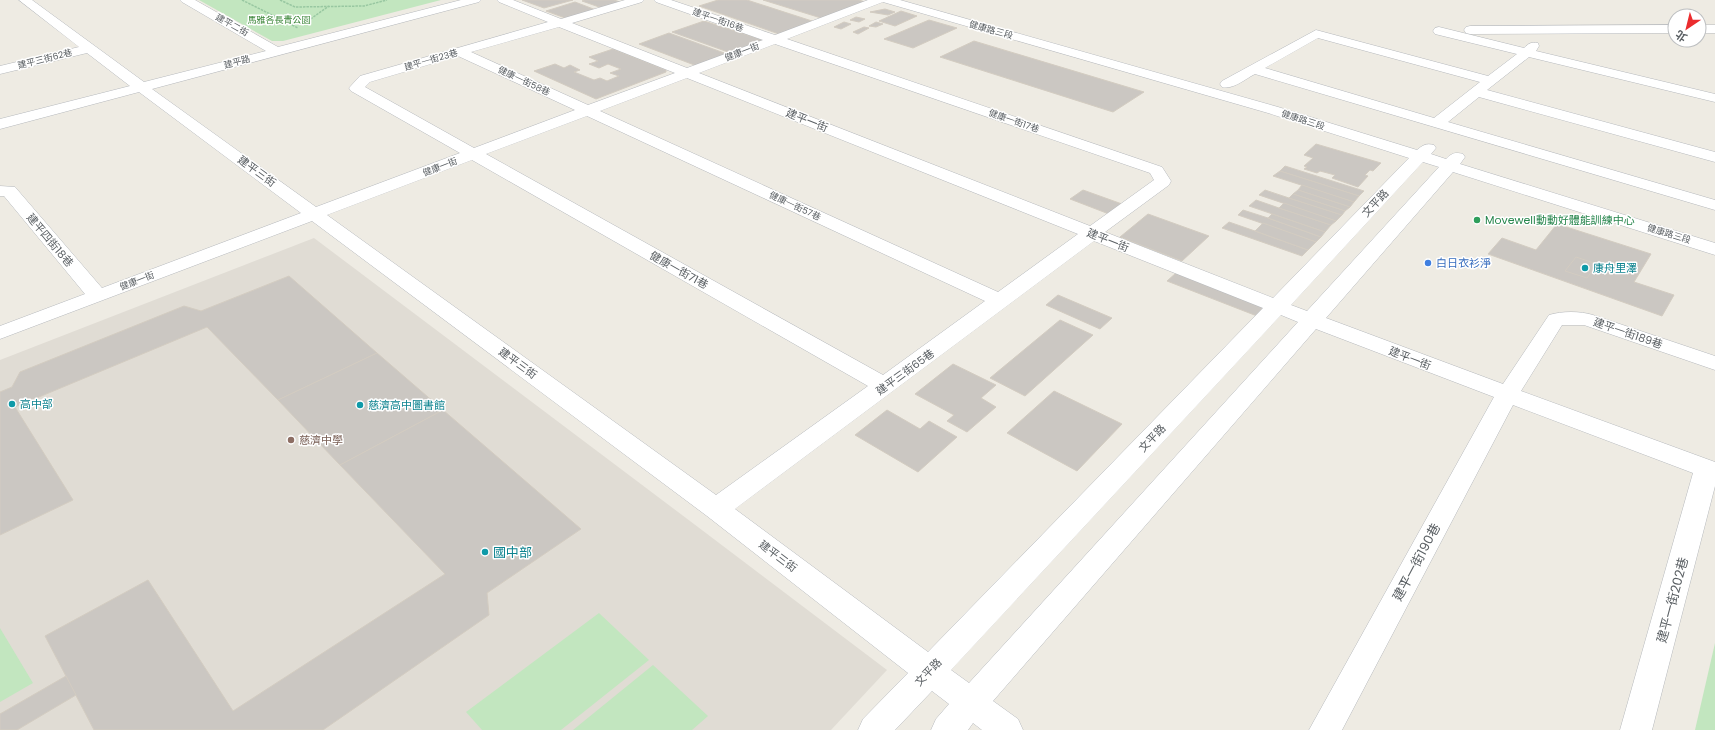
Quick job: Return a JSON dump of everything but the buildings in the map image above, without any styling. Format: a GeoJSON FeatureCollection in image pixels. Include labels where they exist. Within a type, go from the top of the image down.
{"type":"FeatureCollection","features":[{"type":"Feature","properties":{"kind":"street","name":"建平三街"},"geometry":{"type":"LineString","coordinates":[[26,0],[716,509],[1007,730]]}},
{"type":"Feature","properties":{"kind":"street","name":"建平二街"},"geometry":{"type":"LineString","coordinates":[[186,0],[273,50]]}},
{"type":"Feature","properties":{"kind":"street","name":"建平路"},"geometry":{"type":"LineString","coordinates":[[273,50],[452,0]]}},
{"type":"Feature","properties":{"kind":"street","name":"建平路"},"geometry":{"type":"LineString","coordinates":[[0,116],[138,84],[475,0]]}},
{"type":"Feature","properties":{"kind":"street","name":"建平一街"},"geometry":{"type":"LineString","coordinates":[[503,0],[1311,320],[1711,471]]}},
{"type":"Feature","properties":{"kind":"street","name":"建平一街23巷"},"geometry":{"type":"LineString","coordinates":[[473,154],[356,88],[365,79],[638,0]]}},
{"type":"Feature","properties":{"kind":"street","name":"建平一街16巷"},"geometry":{"type":"LineString","coordinates":[[660,0],[775,39]]}},
{"type":"Feature","properties":{"kind":"street","name":"健康一街"},"geometry":{"type":"LineString","coordinates":[[0,333],[879,0]]}},
{"type":"Feature","properties":{"kind":"street","name":"健康路三段"},"geometry":{"type":"LineString","coordinates":[[887,0],[1273,110],[1715,233]]}},
{"type":"Feature","properties":{"kind":"street","name":"健康路三段"},"geometry":{"type":"LineString","coordinates":[[918,0],[1227,84],[1424,151]]}},
{"type":"Feature","properties":{"kind":"street"},"geometry":{"type":"LineString","coordinates":[[1667,29],[1439,31],[1715,98]]}},
{"type":"Feature","properties":{"kind":"street"},"geometry":{"type":"LineString","coordinates":[[1437,123],[1526,53],[1548,30]]}},
{"type":"Feature","properties":{"kind":"street"},"geometry":{"type":"LineString","coordinates":[[1227,84],[1316,34],[1491,81]]}},
{"type":"Feature","properties":{"kind":"street","name":"健康一街17巷"},"geometry":{"type":"LineString","coordinates":[[775,39],[1156,170],[1164,182],[1093,234]]}},
{"type":"Feature","properties":{"kind":"street","name":"建平三街62巷"},"geometry":{"type":"LineString","coordinates":[[0,70],[90,48]]}},
{"type":"Feature","properties":{"kind":"street","name":"健康一街58巷"},"geometry":{"type":"LineString","coordinates":[[460,52],[588,110]]}},
{"type":"Feature","properties":{"kind":"street"},"geometry":{"type":"LineString","coordinates":[[1253,69],[1715,205]]}},
{"type":"Feature","properties":{"kind":"street","name":"建平路"},"geometry":{"type":"LineString","coordinates":[[0,124],[138,84]]}},
{"type":"Feature","properties":{"kind":"street"},"geometry":{"type":"LineString","coordinates":[[1477,92],[1715,157]]}},
{"type":"Feature","properties":{"kind":"street","name":"健康一街57巷"},"geometry":{"type":"LineString","coordinates":[[588,110],[1001,301]]}},
{"type":"Feature","properties":{"kind":"street","name":"文平路"},"geometry":{"type":"LineString","coordinates":[[874,730],[1424,151]]}},
{"type":"Feature","properties":{"kind":"street","name":"健康一街71巷"},"geometry":{"type":"LineString","coordinates":[[473,154],[886,386]]}},
{"type":"Feature","properties":{"kind":"street","name":"健康路三段"},"geometry":{"type":"LineString","coordinates":[[1454,160],[1715,249]]}},
{"type":"Feature","properties":{"kind":"street"},"geometry":{"type":"LineString","coordinates":[[947,730],[1454,160]]}},
{"type":"Feature","properties":{"kind":"street","name":"建平四街18巷"},"geometry":{"type":"LineString","coordinates":[[0,191],[9,191],[98,296]]}},
{"type":"Feature","properties":{"kind":"street","name":"建平三街65巷"},"geometry":{"type":"LineString","coordinates":[[716,509],[1093,234]]}},
{"type":"Feature","properties":{"kind":"street","name":"建平一街189巷"},"geometry":{"type":"LineString","coordinates":[[1507,395],[1556,319],[1586,319],[1715,363]]}},
{"type":"Feature","properties":{"kind":"street","name":"建平一街190巷"},"geometry":{"type":"LineString","coordinates":[[1325,730],[1507,395]]}},
{"type":"Feature","properties":{"kind":"street","name":"建平一街202巷"},"geometry":{"type":"LineString","coordinates":[[1636,730],[1711,471]]}},
{"type":"Feature","properties":{"kind":"path"},"geometry":{"type":"LineString","coordinates":[[242,0],[298,28]]}},
{"type":"Feature","properties":{"kind":"path"},"geometry":{"type":"LineString","coordinates":[[280,0],[295,7],[364,6],[386,0]]}},
{"type":"Feature","properties":{"kind":"shaded area","name":"慈濟中學"},"geometry":{"type":"Polygon","coordinates":[[[314,238],[887,670],[831,730],[0,730],[0,360],[314,238]]]}},
{"type":"Feature","properties":{"kind":"green space","name":"馬雅各長青公園"},"geometry":{"type":"Polygon","coordinates":[[[199,0],[441,0],[283,41],[272,41],[199,0]]]}},
{"type":"Feature","properties":{"kind":"green space"},"geometry":{"type":"Polygon","coordinates":[[[599,613],[649,660],[561,730],[482,730],[466,712],[599,613]]]}},
{"type":"Feature","properties":{"kind":"green space"},"geometry":{"type":"Polygon","coordinates":[[[0,628],[33,683],[0,702],[0,628]]]}},
{"type":"Feature","properties":{"kind":"green space"},"geometry":{"type":"Polygon","coordinates":[[[1715,643],[1715,730],[1695,730],[1715,643]]]}},
{"type":"Feature","properties":{"kind":"green space"},"geometry":{"type":"Polygon","coordinates":[[[653,665],[708,716],[692,730],[573,730],[653,665]]]}},
{"type":"Feature","properties":{"kind":"place","name":"Movewell動動好體能訓練中心"},"geometry":{"type":"Point","coordinates":[1477,220]}},
{"type":"Feature","properties":{"kind":"place","name":"白日衣衫淨"},"geometry":{"type":"Point","coordinates":[1428,263]}},
{"type":"Feature","properties":{"kind":"place","name":"康舟里澤"},"geometry":{"type":"Point","coordinates":[1585,268]}},
{"type":"Feature","properties":{"kind":"place","name":"高中部"},"geometry":{"type":"Point","coordinates":[12,404]}},
{"type":"Feature","properties":{"kind":"place","name":"慈濟高中圖書館"},"geometry":{"type":"Point","coordinates":[360,405]}},
{"type":"Feature","properties":{"kind":"place","name":"慈濟中學"},"geometry":{"type":"Point","coordinates":[291,440]}},
{"type":"Feature","properties":{"kind":"place","name":"國中部"},"geometry":{"type":"Point","coordinates":[485,552]}}]}
